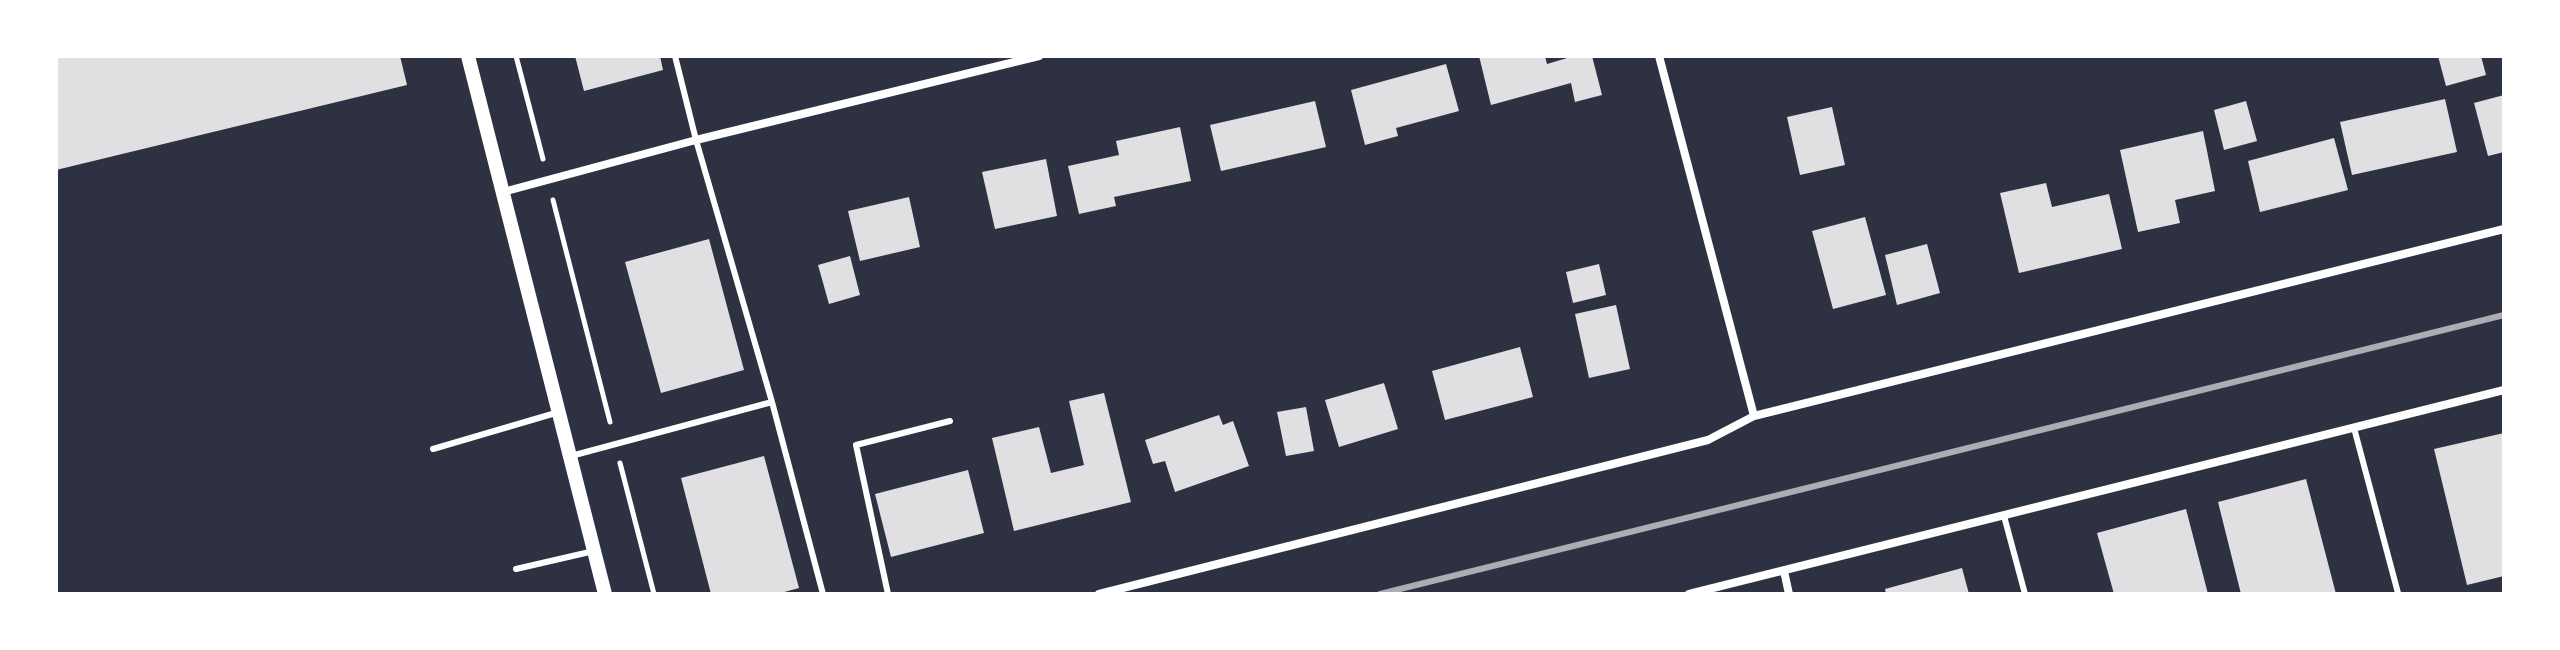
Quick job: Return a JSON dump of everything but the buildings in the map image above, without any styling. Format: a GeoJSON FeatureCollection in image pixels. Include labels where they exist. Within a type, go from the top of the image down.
{"type":"FeatureCollection","features":[{"type":"Feature","properties":{"kind":"street"},"geometry":{"type":"LineString","coordinates":[[468,56],[605,594]]}},
{"type":"Feature","properties":{"kind":"street"},"geometry":{"type":"LineString","coordinates":[[1659,56],[1754,416]]}},
{"type":"Feature","properties":{"kind":"street"},"geometry":{"type":"LineString","coordinates":[[503,192],[696,140],[1033,57]]}},
{"type":"Feature","properties":{"kind":"street"},"geometry":{"type":"LineString","coordinates":[[1099,594],[1708,440],[1754,416],[2504,229]]}},
{"type":"Feature","properties":{"kind":"street"},"geometry":{"type":"LineString","coordinates":[[1689,594],[2504,390]]}},
{"type":"Feature","properties":{"kind":"street"},"geometry":{"type":"LineString","coordinates":[[1784,571],[1789,594]]}},
{"type":"Feature","properties":{"kind":"lane"},"geometry":{"type":"LineString","coordinates":[[675,56],[823,594]]}},
{"type":"Feature","properties":{"kind":"lane"},"geometry":{"type":"LineString","coordinates":[[571,456],[772,402]]}},
{"type":"Feature","properties":{"kind":"lane"},"geometry":{"type":"LineString","coordinates":[[433,449],[559,412]]}},
{"type":"Feature","properties":{"kind":"lane"},"geometry":{"type":"LineString","coordinates":[[888,594],[856,445],[950,421]]}},
{"type":"Feature","properties":{"kind":"lane"},"geometry":{"type":"LineString","coordinates":[[2354,428],[2398,593]]}},
{"type":"Feature","properties":{"kind":"lane"},"geometry":{"type":"LineString","coordinates":[[2004,516],[2025,594]]}},
{"type":"Feature","properties":{"kind":"lane"},"geometry":{"type":"LineString","coordinates":[[516,569],[594,551]]}},
{"type":"Feature","properties":{"kind":"path"},"geometry":{"type":"LineString","coordinates":[[516,56],[536,135]]}},
{"type":"Feature","properties":{"kind":"path"},"geometry":{"type":"LineString","coordinates":[[556,213],[654,594]]}},
{"type":"Feature","properties":{"kind":"railway"},"geometry":{"type":"LineString","coordinates":[[1380,594],[2504,315]]}}]}
